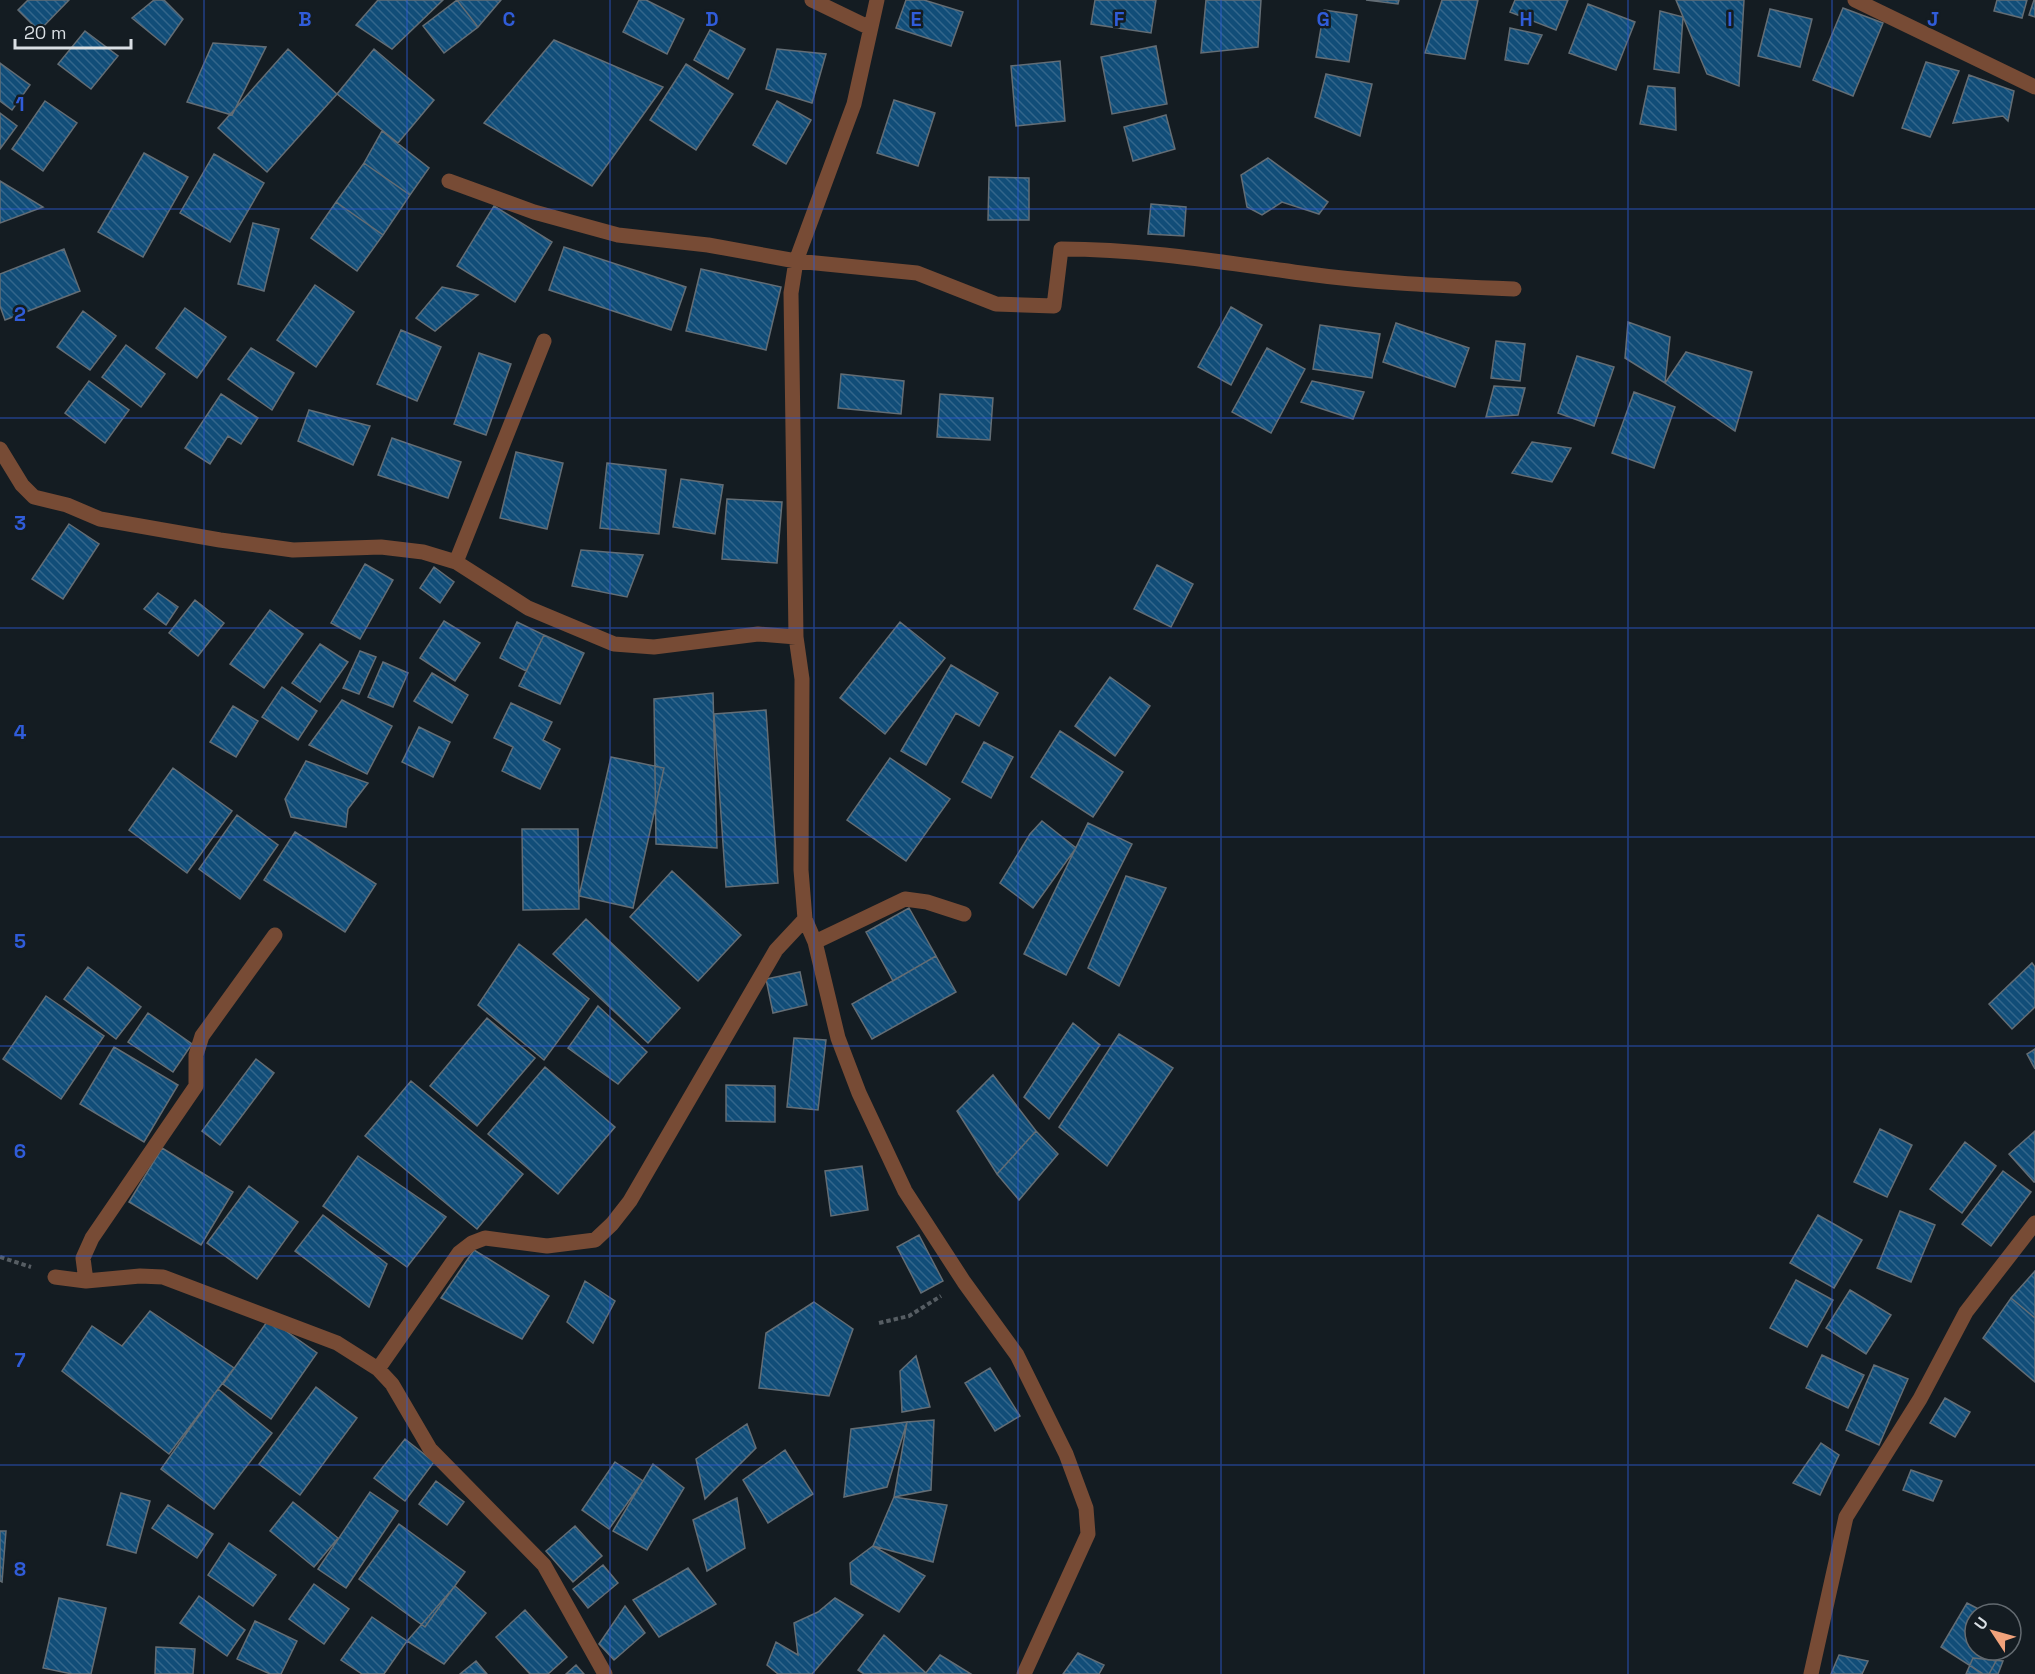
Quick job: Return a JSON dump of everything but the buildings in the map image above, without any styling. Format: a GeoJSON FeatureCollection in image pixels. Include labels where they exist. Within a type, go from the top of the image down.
{"type":"FeatureCollection","features":[{"type":"Feature","properties":{"kind":"street"},"geometry":{"type":"LineString","coordinates":[[812,0],[870,28]]}},
{"type":"Feature","properties":{"kind":"street"},"geometry":{"type":"LineString","coordinates":[[877,0],[854,104],[796,261],[791,293],[796,637],[802,679],[801,870],[805,919],[815,942],[838,1038],[859,1093],[905,1191],[964,1282],[1017,1355],[1066,1454],[1086,1508],[1088,1534],[1024,1674]]}},
{"type":"Feature","properties":{"kind":"street"},"geometry":{"type":"LineString","coordinates":[[1855,0],[2035,87]]}},
{"type":"Feature","properties":{"kind":"street"},"geometry":{"type":"LineString","coordinates":[[449,181],[534,212],[618,235],[708,245],[796,261],[917,273],[996,304],[1054,306],[1061,249],[1112,249],[1185,256],[1376,281],[1514,290]]}},
{"type":"Feature","properties":{"kind":"street"},"geometry":{"type":"LineString","coordinates":[[456,562],[544,341]]}},
{"type":"Feature","properties":{"kind":"street"},"geometry":{"type":"LineString","coordinates":[[0,448],[22,485],[34,497],[100,519],[293,550],[381,547],[423,552],[456,562],[528,608],[614,644],[654,647],[758,634],[796,637]]}},
{"type":"Feature","properties":{"kind":"street"},"geometry":{"type":"LineString","coordinates":[[815,942],[905,899],[927,902],[963,914]]}},
{"type":"Feature","properties":{"kind":"street"},"geometry":{"type":"LineString","coordinates":[[378,1369],[459,1253],[472,1243],[485,1238],[547,1246],[595,1240],[612,1224],[630,1201],[776,950],[805,919]]}},
{"type":"Feature","properties":{"kind":"street"},"geometry":{"type":"LineString","coordinates":[[86,1281],[83,1258],[92,1238],[196,1086],[196,1055],[202,1036],[275,935]]}},
{"type":"Feature","properties":{"kind":"street"},"geometry":{"type":"LineString","coordinates":[[1810,1674],[1846,1517],[1920,1399],[1966,1312],[2035,1223]]}},
{"type":"Feature","properties":{"kind":"street"},"geometry":{"type":"LineString","coordinates":[[55,1277],[86,1281],[140,1276],[163,1277],[337,1343],[378,1369],[392,1384],[430,1449],[544,1565],[605,1674]]}},
{"type":"Feature","properties":{"kind":"path"},"geometry":{"type":"LineString","coordinates":[[879,1323],[909,1316],[964,1282]]}}]}
